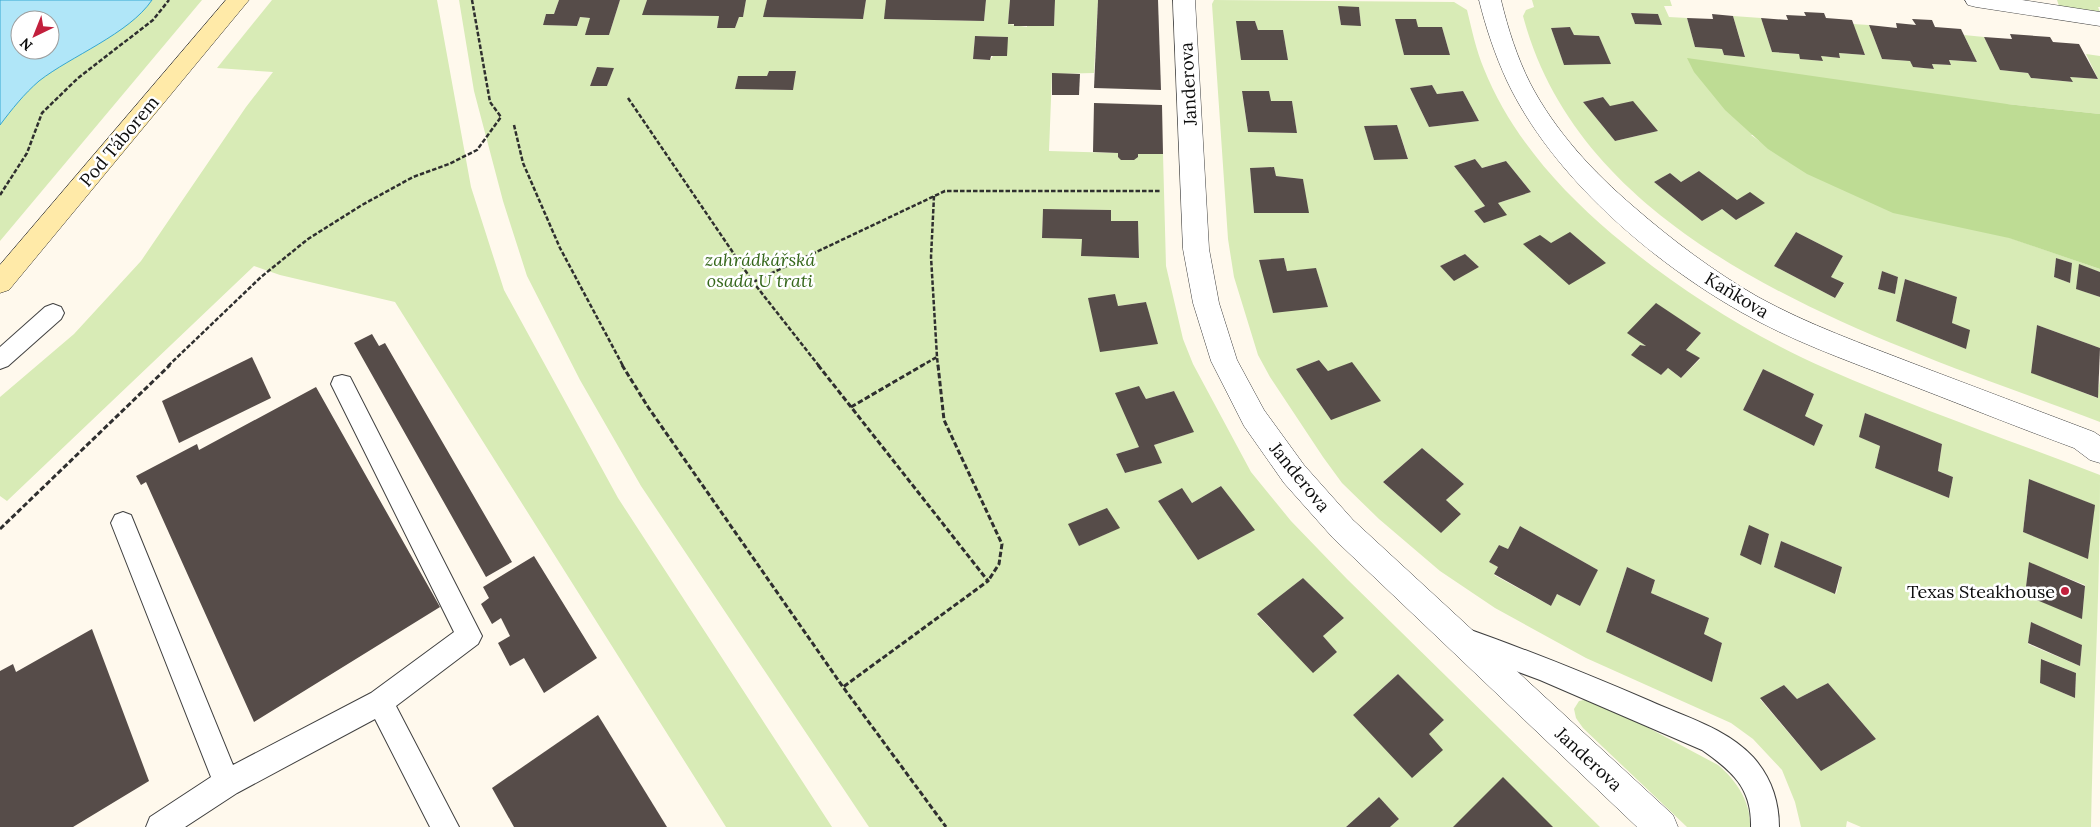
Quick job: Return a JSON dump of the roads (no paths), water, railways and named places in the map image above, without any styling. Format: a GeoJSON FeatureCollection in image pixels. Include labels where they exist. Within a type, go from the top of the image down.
{"type":"FeatureCollection","features":[{"type":"Feature","properties":{"kind":"main road","name":"Pod Táborem"},"geometry":{"type":"LineString","coordinates":[[0,283],[238,0]]}},
{"type":"Feature","properties":{"kind":"street","name":"Janderova"},"geometry":{"type":"LineString","coordinates":[[1184,0],[1196,249],[1206,303],[1224,361],[1254,418],[1294,474],[1343,529],[1661,827]]}},
{"type":"Feature","properties":{"kind":"street","name":"Kaňkova"},"geometry":{"type":"LineString","coordinates":[[1490,0],[1512,68],[1536,114],[1558,144],[1589,179],[1626,214],[1673,253],[1730,292],[1825,342],[2084,440],[2100,451]]}},
{"type":"Feature","properties":{"kind":"street"},"geometry":{"type":"LineString","coordinates":[[1976,0],[2100,19]]}},
{"type":"Feature","properties":{"kind":"lane"},"geometry":{"type":"LineString","coordinates":[[0,360],[53,313]]}},
{"type":"Feature","properties":{"kind":"lane"},"geometry":{"type":"LineString","coordinates":[[160,827],[227,783],[380,702],[469,636],[342,384]]}},
{"type":"Feature","properties":{"kind":"lane"},"geometry":{"type":"LineString","coordinates":[[122,523],[227,783]]}},
{"type":"Feature","properties":{"kind":"lane"},"geometry":{"type":"LineString","coordinates":[[1462,639],[1545,669],[1711,741],[1734,756],[1750,773],[1766,806],[1765,827]]}},
{"type":"Feature","properties":{"kind":"lane"},"geometry":{"type":"LineString","coordinates":[[380,702],[445,827]]}},
{"type":"Feature","properties":{"kind":"water"},"geometry":{"type":"Polygon","coordinates":[[[0,0],[152,0],[142,12],[115,34],[39,81],[18,102],[0,125],[0,0]]]}},
{"type":"Feature","properties":{"kind":"place","name":"Texas Steakhouse"},"geometry":{"type":"Point","coordinates":[2065,591]}},
{"type":"Feature","properties":{"kind":"park label","name":"zahrádkářská osada U trati"},"geometry":{"type":"Point","coordinates":[760,269]}}]}
